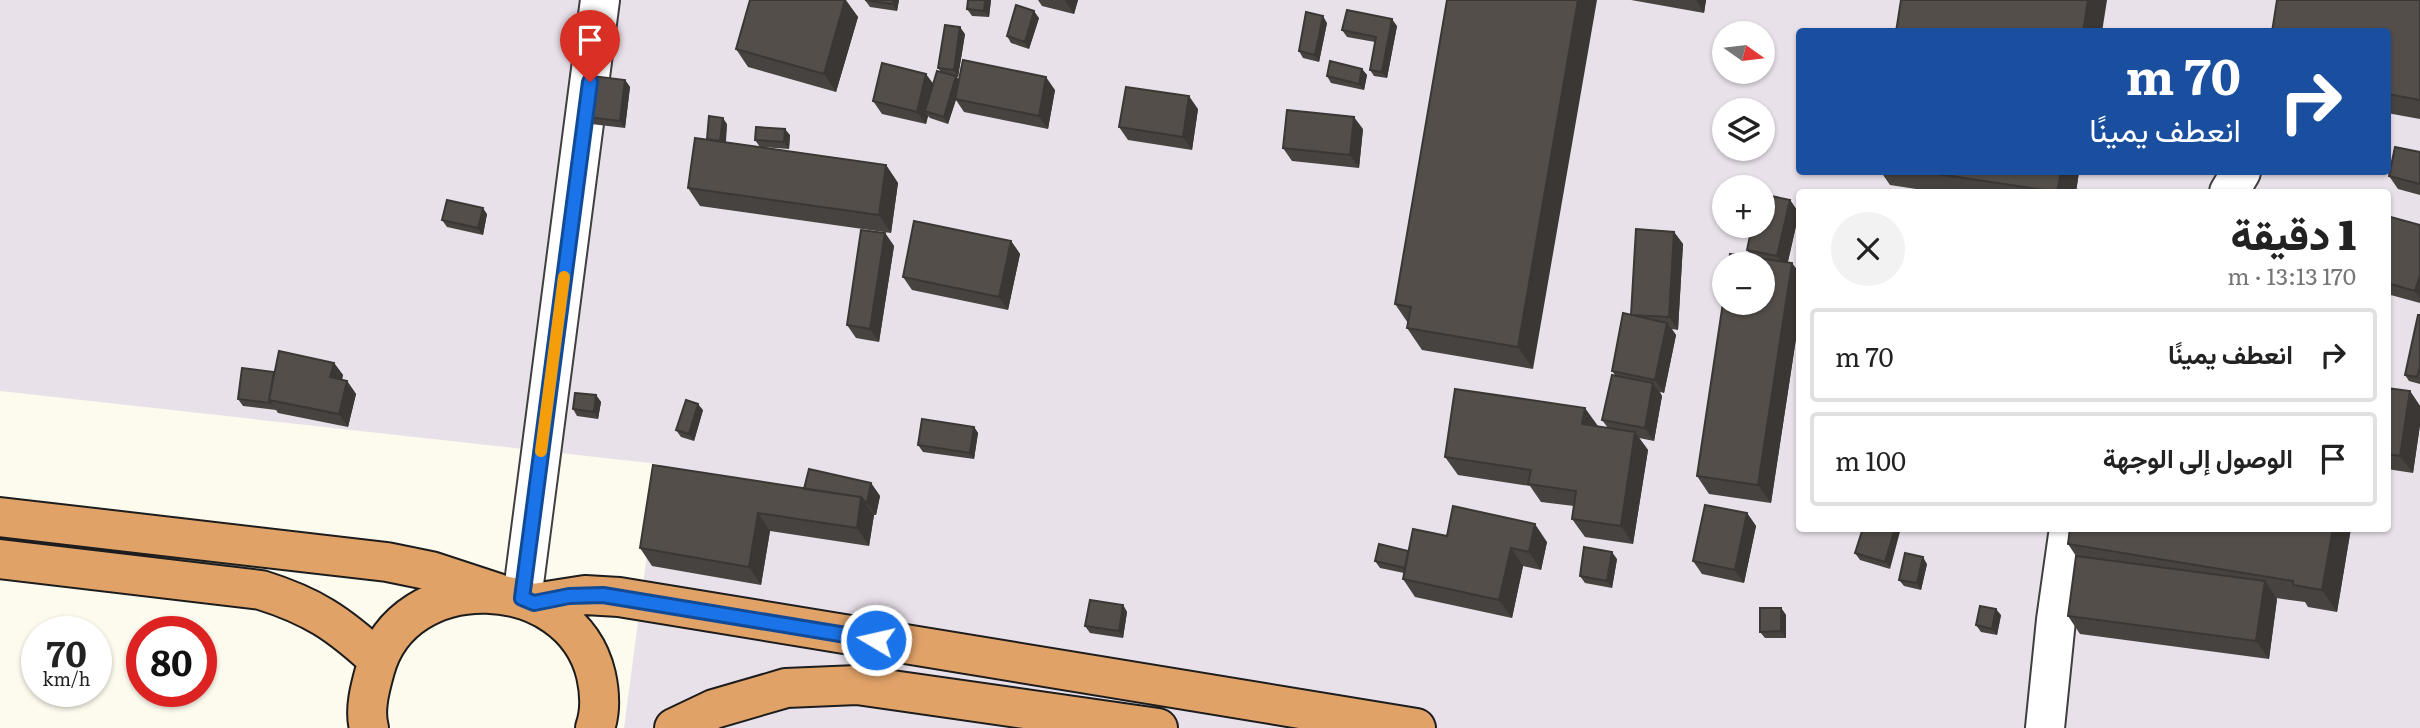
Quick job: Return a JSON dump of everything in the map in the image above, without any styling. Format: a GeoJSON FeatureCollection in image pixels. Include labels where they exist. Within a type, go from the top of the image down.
{"type":"FeatureCollection","features":[{"type":"Feature","properties":{"kind":"highway"},"geometry":{"type":"LineString","coordinates":[[0,517],[387,562],[431,571],[518,598],[559,617],[579,637],[593,662],[600,690],[595,728]]}},
{"type":"Feature","properties":{"kind":"highway"},"geometry":{"type":"LineString","coordinates":[[0,559],[261,590],[295,601],[324,616],[378,660]]}},
{"type":"Feature","properties":{"kind":"highway"},"geometry":{"type":"LineString","coordinates":[[367,725],[370,690],[378,660],[389,639],[405,622],[425,608],[471,593],[518,598],[585,595],[618,597],[1416,728]]}},
{"type":"Feature","properties":{"kind":"highway"},"geometry":{"type":"LineString","coordinates":[[674,728],[714,709],[786,688],[857,685],[989,717],[1158,728]]}},
{"type":"Feature","properties":{"kind":"lane"},"geometry":{"type":"LineString","coordinates":[[518,598],[600,0]]}},
{"type":"Feature","properties":{"kind":"lane"},"geometry":{"type":"LineString","coordinates":[[2045,728],[2068,532]]}},
{"type":"Feature","properties":{"kind":"shaded area"},"geometry":{"type":"Polygon","coordinates":[[[0,0],[2420,0],[2420,728],[624,728],[659,464],[0,391],[0,0]]]}},
{"type":"Feature","properties":{"kind":"building"},"geometry":{"type":"Polygon","coordinates":[[[750,0],[845,0],[824,74],[736,49],[750,0]]]}},
{"type":"Feature","properties":{"kind":"building"},"geometry":{"type":"Polygon","coordinates":[[[865,0],[893,0],[893,4],[865,0]]]}},
{"type":"Feature","properties":{"kind":"building"},"geometry":{"type":"Polygon","coordinates":[[[968,0],[985,0],[984,11],[967,9],[968,0]]]}},
{"type":"Feature","properties":{"kind":"building"},"geometry":{"type":"Polygon","coordinates":[[[1447,0],[1578,0],[1518,347],[1407,328],[1411,307],[1395,304],[1447,0]]]}},
{"type":"Feature","properties":{"kind":"building"},"geometry":{"type":"Polygon","coordinates":[[[1901,0],[2088,0],[2084,28],[1897,28],[1901,0]]]}},
{"type":"Feature","properties":{"kind":"building"},"geometry":{"type":"Polygon","coordinates":[[[2277,0],[2420,0],[2420,100],[2391,95],[2391,28],[2273,28],[2277,0]]]}},
{"type":"Feature","properties":{"kind":"building"},"geometry":{"type":"Polygon","coordinates":[[[1016,5],[1034,11],[1025,42],[1007,36],[1016,5]]]}},
{"type":"Feature","properties":{"kind":"building"},"geometry":{"type":"Polygon","coordinates":[[[1347,10],[1392,19],[1382,72],[1370,70],[1376,37],[1342,30],[1347,10]]]}},
{"type":"Feature","properties":{"kind":"building"},"geometry":{"type":"Polygon","coordinates":[[[1306,12],[1323,16],[1315,55],[1299,51],[1306,12]]]}},
{"type":"Feature","properties":{"kind":"building"},"geometry":{"type":"Polygon","coordinates":[[[945,25],[960,27],[954,70],[938,68],[945,25]]]}},
{"type":"Feature","properties":{"kind":"building"},"geometry":{"type":"Polygon","coordinates":[[[963,60],[1046,77],[1039,116],[955,99],[963,60]]]}},
{"type":"Feature","properties":{"kind":"building"},"geometry":{"type":"Polygon","coordinates":[[[1330,61],[1362,69],[1359,84],[1327,76],[1330,61]]]}},
{"type":"Feature","properties":{"kind":"building"},"geometry":{"type":"Polygon","coordinates":[[[882,63],[926,74],[917,112],[873,101],[882,63]]]}},
{"type":"Feature","properties":{"kind":"building"},"geometry":{"type":"Polygon","coordinates":[[[937,71],[956,76],[944,117],[925,111],[937,71]]]}},
{"type":"Feature","properties":{"kind":"building"},"geometry":{"type":"Polygon","coordinates":[[[592,76],[625,80],[620,121],[586,117],[592,76]]]}},
{"type":"Feature","properties":{"kind":"building"},"geometry":{"type":"Polygon","coordinates":[[[1126,87],[1189,96],[1183,137],[1119,127],[1126,87]]]}},
{"type":"Feature","properties":{"kind":"building"},"geometry":{"type":"Polygon","coordinates":[[[1287,110],[1354,117],[1350,155],[1283,148],[1287,110]]]}},
{"type":"Feature","properties":{"kind":"building"},"geometry":{"type":"Polygon","coordinates":[[[709,116],[723,118],[720,141],[707,139],[709,116]]]}},
{"type":"Feature","properties":{"kind":"building"},"geometry":{"type":"Polygon","coordinates":[[[756,127],[785,129],[784,142],[755,140],[756,127]]]}},
{"type":"Feature","properties":{"kind":"building"},"geometry":{"type":"Polygon","coordinates":[[[695,138],[886,165],[879,215],[688,188],[695,138]]]}},
{"type":"Feature","properties":{"kind":"building"},"geometry":{"type":"Polygon","coordinates":[[[2395,147],[2420,152],[2420,184],[2389,176],[2395,147]]]}},
{"type":"Feature","properties":{"kind":"building"},"geometry":{"type":"Polygon","coordinates":[[[1944,175],[2060,175],[2058,189],[2037,189],[1944,175]]]}},
{"type":"Feature","properties":{"kind":"building"},"geometry":{"type":"Polygon","coordinates":[[[1775,197],[1790,200],[1777,256],[1775,252],[1747,250],[1750,238],[1775,238],[1775,197]]]}},
{"type":"Feature","properties":{"kind":"building"},"geometry":{"type":"Polygon","coordinates":[[[447,200],[483,208],[478,228],[442,220],[447,200]]]}},
{"type":"Feature","properties":{"kind":"building"},"geometry":{"type":"Polygon","coordinates":[[[2391,217],[2420,225],[2420,275],[2415,291],[2391,284],[2391,217]]]}},
{"type":"Feature","properties":{"kind":"building"},"geometry":{"type":"Polygon","coordinates":[[[914,221],[1011,241],[999,297],[903,277],[914,221]]]}},
{"type":"Feature","properties":{"kind":"building"},"geometry":{"type":"Polygon","coordinates":[[[1636,229],[1674,232],[1669,317],[1631,315],[1636,229]]]}},
{"type":"Feature","properties":{"kind":"building"},"geometry":{"type":"Polygon","coordinates":[[[861,230],[885,233],[870,329],[847,325],[861,230]]]}},
{"type":"Feature","properties":{"kind":"building"},"geometry":{"type":"Polygon","coordinates":[[[1775,261],[1792,263],[1758,485],[1697,476],[1721,315],[1775,315],[1775,261]]]}},
{"type":"Feature","properties":{"kind":"building"},"geometry":{"type":"Polygon","coordinates":[[[1623,313],[1667,323],[1655,380],[1612,371],[1623,313]]]}},
{"type":"Feature","properties":{"kind":"building"},"geometry":{"type":"Polygon","coordinates":[[[2418,315],[2420,366],[2417,377],[2405,375],[2418,315]]]}},
{"type":"Feature","properties":{"kind":"building"},"geometry":{"type":"Polygon","coordinates":[[[279,351],[334,363],[330,377],[347,381],[339,414],[269,400],[279,351]]]}},
{"type":"Feature","properties":{"kind":"building"},"geometry":{"type":"Polygon","coordinates":[[[242,368],[274,372],[269,400],[271,403],[238,399],[242,368]]]}},
{"type":"Feature","properties":{"kind":"building"},"geometry":{"type":"Polygon","coordinates":[[[1612,375],[1653,383],[1645,428],[1602,420],[1612,375]]]}},
{"type":"Feature","properties":{"kind":"building"},"geometry":{"type":"Polygon","coordinates":[[[1455,389],[1585,408],[1582,424],[1635,432],[1621,526],[1572,519],[1576,491],[1528,484],[1531,470],[1445,457],[1455,389]]]}},
{"type":"Feature","properties":{"kind":"building"},"geometry":{"type":"Polygon","coordinates":[[[2391,389],[2410,391],[2400,456],[2391,455],[2391,389]]]}},
{"type":"Feature","properties":{"kind":"building"},"geometry":{"type":"Polygon","coordinates":[[[575,393],[596,395],[594,412],[573,409],[575,393]]]}},
{"type":"Feature","properties":{"kind":"building"},"geometry":{"type":"Polygon","coordinates":[[[686,400],[698,404],[689,434],[676,430],[686,400]]]}},
{"type":"Feature","properties":{"kind":"building"},"geometry":{"type":"Polygon","coordinates":[[[922,419],[974,427],[970,453],[918,445],[922,419]]]}},
{"type":"Feature","properties":{"kind":"building"},"geometry":{"type":"Polygon","coordinates":[[[653,465],[861,497],[857,528],[758,513],[749,567],[640,548],[653,465]]]}},
{"type":"Feature","properties":{"kind":"building"},"geometry":{"type":"Polygon","coordinates":[[[809,469],[871,483],[867,503],[861,497],[804,489],[809,469]]]}},
{"type":"Feature","properties":{"kind":"building"},"geometry":{"type":"Polygon","coordinates":[[[1705,505],[1747,513],[1735,570],[1693,561],[1705,505]]]}},
{"type":"Feature","properties":{"kind":"building"},"geometry":{"type":"Polygon","coordinates":[[[1453,506],[1535,524],[1529,552],[1511,548],[1499,600],[1403,579],[1413,529],[1447,536],[1453,506]]]}},
{"type":"Feature","properties":{"kind":"building"},"geometry":{"type":"Polygon","coordinates":[[[1862,532],[1894,532],[1885,562],[1855,553],[1862,532]]]}},
{"type":"Feature","properties":{"kind":"building"},"geometry":{"type":"Polygon","coordinates":[[[2070,532],[2332,532],[2322,590],[2293,585],[2293,581],[2068,544],[2070,532]]]}},
{"type":"Feature","properties":{"kind":"building"},"geometry":{"type":"Polygon","coordinates":[[[1379,544],[1408,551],[1405,568],[1375,561],[1379,544]]]}},
{"type":"Feature","properties":{"kind":"building"},"geometry":{"type":"Polygon","coordinates":[[[1584,547],[1612,552],[1607,581],[1580,576],[1584,547]]]}},
{"type":"Feature","properties":{"kind":"building"},"geometry":{"type":"Polygon","coordinates":[[[1905,553],[1923,557],[1917,583],[1899,580],[1905,553]]]}},
{"type":"Feature","properties":{"kind":"building"},"geometry":{"type":"Polygon","coordinates":[[[2076,556],[2265,581],[2256,641],[2068,616],[2076,556]]]}},
{"type":"Feature","properties":{"kind":"building"},"geometry":{"type":"Polygon","coordinates":[[[1090,600],[1123,605],[1119,631],[1085,626],[1090,600]]]}},
{"type":"Feature","properties":{"kind":"building"},"geometry":{"type":"Polygon","coordinates":[[[1980,606],[1996,609],[1992,629],[1976,625],[1980,606]]]}},
{"type":"Feature","properties":{"kind":"building"},"geometry":{"type":"Polygon","coordinates":[[[1760,608],[1781,608],[1781,631],[1760,632],[1760,608]]]}},
{"type":"Feature","properties":{"kind":"slow traffic"},"geometry":{"type":"LineString","coordinates":[[541,451],[564,277]]}},
{"type":"Feature","properties":{"kind":"route"},"geometry":{"type":"LineString","coordinates":[[590,82],[522,598],[534,603],[569,596],[603,595],[876,640]]}}]}
